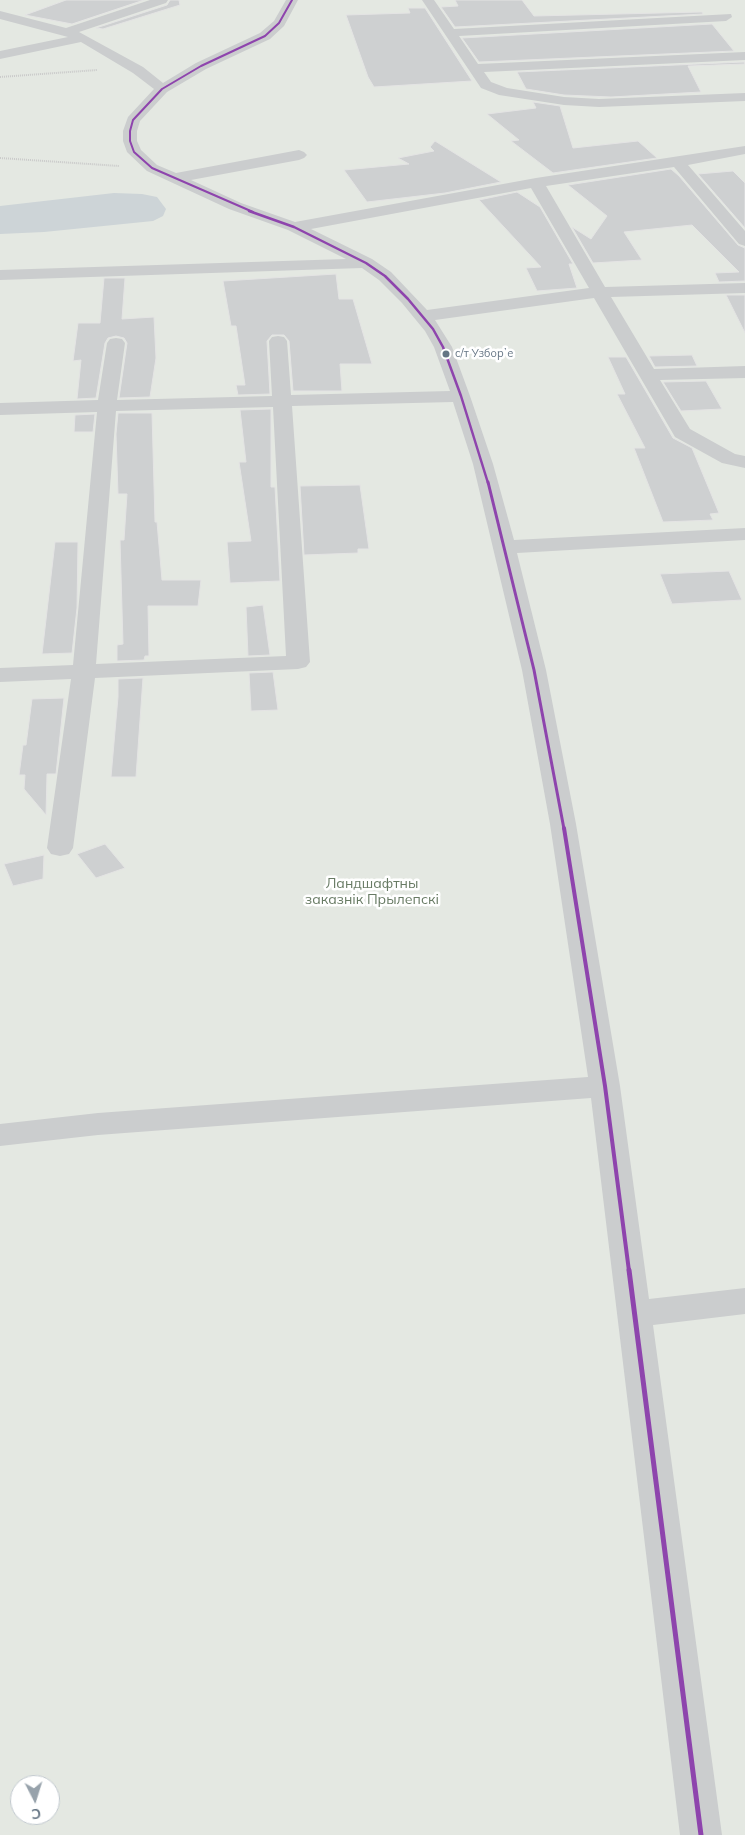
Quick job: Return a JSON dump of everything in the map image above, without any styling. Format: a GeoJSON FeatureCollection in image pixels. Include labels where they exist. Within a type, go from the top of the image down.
{"type":"FeatureCollection","features":[{"type":"Feature","properties":{"kind":"street"},"geometry":{"type":"LineString","coordinates":[[67,32],[162,0]]}},
{"type":"Feature","properties":{"kind":"street"},"geometry":{"type":"LineString","coordinates":[[292,0],[279,23],[265,36],[201,66],[162,89],[133,120],[130,141],[134,152],[152,168],[235,206],[294,227],[329,243],[366,263],[385,276],[433,329],[461,396],[483,464],[505,547],[534,670],[563,824],[605,1086],[701,1835]]}},
{"type":"Feature","properties":{"kind":"street"},"geometry":{"type":"LineString","coordinates":[[428,0],[473,68],[486,85],[493,88],[523,96],[599,103],[745,97]]}},
{"type":"Feature","properties":{"kind":"street"},"geometry":{"type":"LineString","coordinates":[[0,15],[67,32],[83,38],[138,70],[162,89]]}},
{"type":"Feature","properties":{"kind":"street"},"geometry":{"type":"LineString","coordinates":[[449,33],[726,16]]}},
{"type":"Feature","properties":{"kind":"street"},"geometry":{"type":"LineString","coordinates":[[0,55],[83,38]]}},
{"type":"Feature","properties":{"kind":"street"},"geometry":{"type":"LineString","coordinates":[[473,68],[745,56]]}},
{"type":"Feature","properties":{"kind":"street"},"geometry":{"type":"LineString","coordinates":[[294,227],[536,183],[745,150]]}},
{"type":"Feature","properties":{"kind":"street"},"geometry":{"type":"LineString","coordinates":[[176,178],[299,155]]}},
{"type":"Feature","properties":{"kind":"street"},"geometry":{"type":"LineString","coordinates":[[678,162],[745,241]]}},
{"type":"Feature","properties":{"kind":"street"},"geometry":{"type":"LineString","coordinates":[[536,183],[682,432],[687,437],[729,459],[745,462]]}},
{"type":"Feature","properties":{"kind":"street"},"geometry":{"type":"LineString","coordinates":[[0,275],[366,263]]}},
{"type":"Feature","properties":{"kind":"street"},"geometry":{"type":"LineString","coordinates":[[422,316],[599,292],[745,288]]}},
{"type":"Feature","properties":{"kind":"street"},"geometry":{"type":"LineString","coordinates":[[0,675],[298,662],[278,341]]}},
{"type":"Feature","properties":{"kind":"street"},"geometry":{"type":"LineString","coordinates":[[60,848],[84,671],[107,406],[116,343]]}},
{"type":"Feature","properties":{"kind":"street"},"geometry":{"type":"LineString","coordinates":[[648,375],[745,372]]}},
{"type":"Feature","properties":{"kind":"street"},"geometry":{"type":"LineString","coordinates":[[0,409],[461,396]]}},
{"type":"Feature","properties":{"kind":"street"},"geometry":{"type":"LineString","coordinates":[[505,547],[745,534]]}},
{"type":"Feature","properties":{"kind":"street"},"geometry":{"type":"LineString","coordinates":[[0,1135],[98,1124],[605,1086]]}},
{"type":"Feature","properties":{"kind":"street"},"geometry":{"type":"LineString","coordinates":[[635,1314],[745,1302]]}},
{"type":"Feature","properties":{"kind":"path"},"geometry":{"type":"LineString","coordinates":[[0,77],[76,71],[138,70]]}},
{"type":"Feature","properties":{"kind":"path"},"geometry":{"type":"LineString","coordinates":[[0,158],[152,168]]}},
{"type":"Feature","properties":{"kind":"green space","name":"Ландшафтны заказнік Прылепскі"},"geometry":{"type":"Polygon","coordinates":[[[0,0],[745,0],[745,1835],[0,1835],[0,0]]]}},
{"type":"Feature","properties":{"kind":"shaded area"},"geometry":{"type":"Polygon","coordinates":[[[114,193],[142,194],[157,197],[166,209],[163,216],[153,221],[44,232],[0,234],[0,206],[114,193]]]}},
{"type":"Feature","properties":{"kind":"building"},"geometry":{"type":"Polygon","coordinates":[[[66,0],[144,0],[72,24],[25,15],[66,0]]]}},
{"type":"Feature","properties":{"kind":"building"},"geometry":{"type":"Polygon","coordinates":[[[170,0],[179,0],[180,5],[103,29],[96,28],[167,5],[170,0]]]}},
{"type":"Feature","properties":{"kind":"building"},"geometry":{"type":"Polygon","coordinates":[[[455,0],[522,0],[534,16],[702,12],[703,14],[455,27],[441,7],[458,6],[455,0]]]}},
{"type":"Feature","properties":{"kind":"building"},"geometry":{"type":"Polygon","coordinates":[[[408,8],[425,8],[472,81],[374,87],[368,77],[346,15],[410,13],[408,8]]]}},
{"type":"Feature","properties":{"kind":"building"},"geometry":{"type":"Polygon","coordinates":[[[712,24],[734,51],[479,62],[462,38],[712,24]]]}},
{"type":"Feature","properties":{"kind":"building"},"geometry":{"type":"Polygon","coordinates":[[[744,62],[745,64],[688,66],[701,92],[611,97],[564,95],[526,89],[517,72],[744,62]]]}},
{"type":"Feature","properties":{"kind":"building"},"geometry":{"type":"Polygon","coordinates":[[[533,102],[560,106],[573,148],[638,141],[657,158],[553,173],[511,141],[519,140],[487,114],[536,108],[533,102]]]}},
{"type":"Feature","properties":{"kind":"building"},"geometry":{"type":"Polygon","coordinates":[[[435,141],[501,182],[445,193],[367,202],[344,170],[409,164],[398,158],[434,151],[430,147],[435,141]]]}},
{"type":"Feature","properties":{"kind":"building"},"geometry":{"type":"Polygon","coordinates":[[[671,169],[738,245],[745,248],[745,281],[719,282],[715,273],[739,272],[692,225],[624,232],[642,260],[593,263],[572,227],[591,239],[607,216],[568,185],[671,169]]]}},
{"type":"Feature","properties":{"kind":"building"},"geometry":{"type":"Polygon","coordinates":[[[733,171],[745,183],[745,228],[698,174],[733,171]]]}},
{"type":"Feature","properties":{"kind":"building"},"geometry":{"type":"Polygon","coordinates":[[[517,192],[540,207],[573,264],[569,264],[577,288],[537,291],[526,268],[541,267],[479,200],[517,192]]]}},
{"type":"Feature","properties":{"kind":"building"},"geometry":{"type":"Polygon","coordinates":[[[336,274],[339,299],[353,299],[372,364],[340,364],[342,391],[293,391],[289,341],[284,335],[272,335],[267,341],[270,394],[238,395],[236,385],[245,385],[236,326],[231,326],[223,281],[336,274]]]}},
{"type":"Feature","properties":{"kind":"building"},"geometry":{"type":"Polygon","coordinates":[[[104,278],[125,278],[122,319],[154,317],[156,358],[150,397],[119,398],[127,343],[124,338],[116,336],[108,338],[105,343],[96,398],[77,399],[81,360],[73,361],[78,323],[100,323],[104,278]]]}},
{"type":"Feature","properties":{"kind":"building"},"geometry":{"type":"Polygon","coordinates":[[[726,295],[745,295],[745,333],[726,295]]]}},
{"type":"Feature","properties":{"kind":"building"},"geometry":{"type":"Polygon","coordinates":[[[692,355],[697,366],[655,367],[649,356],[692,355]]]}},
{"type":"Feature","properties":{"kind":"building"},"geometry":{"type":"Polygon","coordinates":[[[608,357],[626,357],[673,438],[692,448],[719,513],[710,514],[713,520],[663,522],[634,448],[645,448],[617,394],[625,394],[608,357]]]}},
{"type":"Feature","properties":{"kind":"building"},"geometry":{"type":"Polygon","coordinates":[[[706,381],[722,409],[681,411],[663,382],[706,381]]]}},
{"type":"Feature","properties":{"kind":"building"},"geometry":{"type":"Polygon","coordinates":[[[271,409],[271,487],[275,487],[280,581],[230,583],[227,542],[251,541],[239,462],[246,462],[240,410],[271,409]]]}},
{"type":"Feature","properties":{"kind":"building"},"geometry":{"type":"Polygon","coordinates":[[[118,413],[152,413],[155,522],[157,522],[162,580],[201,580],[198,606],[148,606],[149,656],[145,656],[144,660],[117,661],[117,645],[123,644],[120,540],[124,540],[127,494],[118,494],[116,434],[118,413]]]}},
{"type":"Feature","properties":{"kind":"building"},"geometry":{"type":"Polygon","coordinates":[[[95,414],[93,432],[74,432],[75,415],[95,414]]]}},
{"type":"Feature","properties":{"kind":"building"},"geometry":{"type":"Polygon","coordinates":[[[360,485],[369,549],[358,549],[358,553],[304,555],[300,486],[360,485]]]}},
{"type":"Feature","properties":{"kind":"building"},"geometry":{"type":"Polygon","coordinates":[[[55,542],[78,542],[77,608],[72,653],[42,654],[55,542]]]}},
{"type":"Feature","properties":{"kind":"building"},"geometry":{"type":"Polygon","coordinates":[[[729,571],[742,600],[672,604],[660,574],[729,571]]]}},
{"type":"Feature","properties":{"kind":"building"},"geometry":{"type":"Polygon","coordinates":[[[263,605],[270,655],[248,656],[246,607],[263,605]]]}},
{"type":"Feature","properties":{"kind":"building"},"geometry":{"type":"Polygon","coordinates":[[[273,672],[278,710],[251,711],[249,673],[273,672]]]}},
{"type":"Feature","properties":{"kind":"building"},"geometry":{"type":"Polygon","coordinates":[[[143,678],[136,777],[111,777],[118,679],[143,678]]]}},
{"type":"Feature","properties":{"kind":"building"},"geometry":{"type":"Polygon","coordinates":[[[64,698],[56,774],[47,774],[46,815],[24,789],[25,775],[19,775],[23,745],[26,745],[32,699],[64,698]]]}},
{"type":"Feature","properties":{"kind":"building"},"geometry":{"type":"Polygon","coordinates":[[[105,844],[125,868],[96,878],[77,854],[105,844]]]}},
{"type":"Feature","properties":{"kind":"building"},"geometry":{"type":"Polygon","coordinates":[[[44,855],[43,879],[13,886],[4,864],[44,855]]]}},
{"type":"Feature","properties":{"kind":"transit line"},"geometry":{"type":"LineString","coordinates":[[292,0],[279,23],[265,36],[201,66],[162,89],[133,120],[130,141],[134,152],[152,168],[235,206],[294,227],[329,243],[366,263],[385,276],[408,299],[433,329],[443,347],[461,396],[483,464],[505,547],[534,670],[563,824],[605,1086],[701,1835]]}},
{"type":"Feature","properties":{"kind":"place","name":"с/т Узборʼе"},"geometry":{"type":"Point","coordinates":[446,354]}}]}
